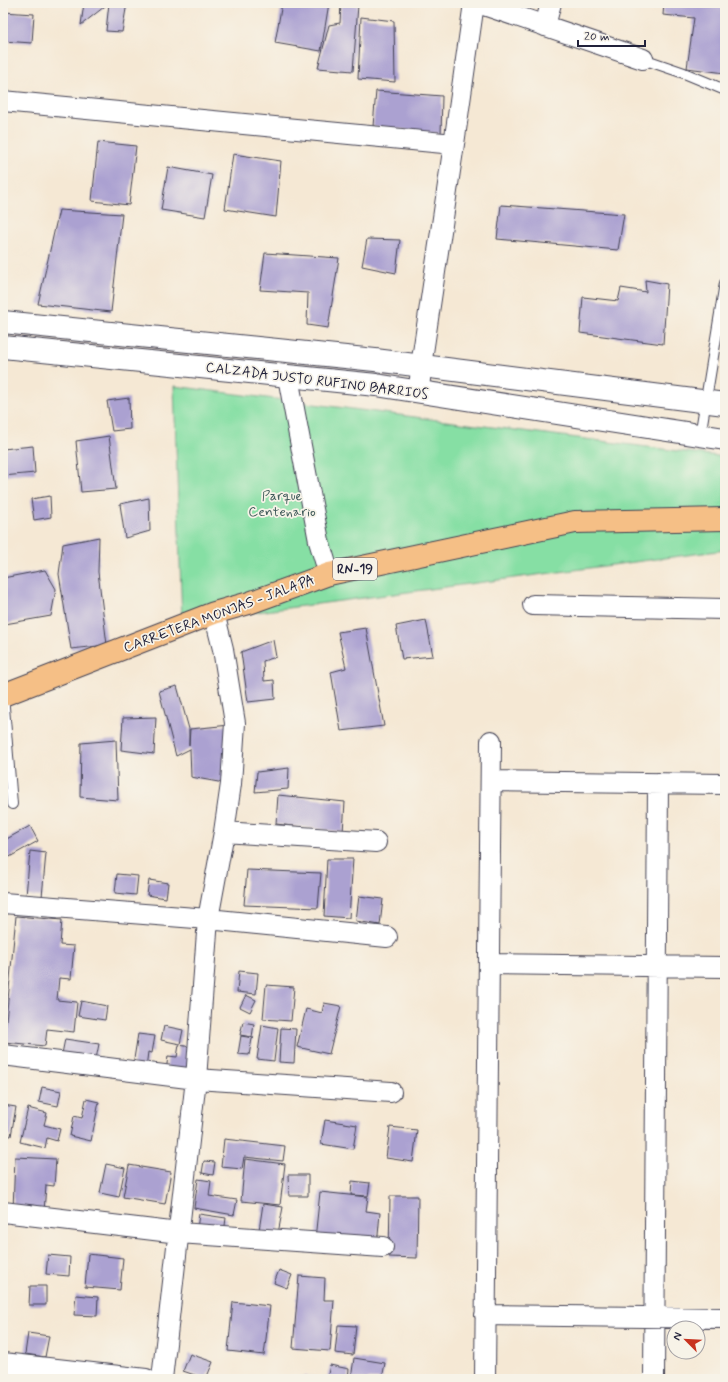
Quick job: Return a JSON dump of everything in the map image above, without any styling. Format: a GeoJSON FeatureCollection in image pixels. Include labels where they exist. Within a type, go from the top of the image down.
{"type":"FeatureCollection","features":[{"type":"Feature","properties":{"kind":"main road","name":"CARRETERA MONJAS - JALAPA"},"geometry":{"type":"LineString","coordinates":[[3,695],[214,613],[249,603],[329,574],[575,522],[725,519]]}},
{"type":"Feature","properties":{"kind":"street"},"geometry":{"type":"LineString","coordinates":[[419,392],[421,366],[474,3]]}},
{"type":"Feature","properties":{"kind":"street"},"geometry":{"type":"LineString","coordinates":[[478,3],[643,58]]}},
{"type":"Feature","properties":{"kind":"street"},"geometry":{"type":"LineString","coordinates":[[545,26],[551,3]]}},
{"type":"Feature","properties":{"kind":"street"},"geometry":{"type":"LineString","coordinates":[[3,101],[454,144]]}},
{"type":"Feature","properties":{"kind":"street","name":"CALZADA JUSTO RUFINO BARRIOS"},"geometry":{"type":"LineString","coordinates":[[3,322],[375,360],[716,403]]}},
{"type":"Feature","properties":{"kind":"street","name":"CALZADA JUSTO RUFINO BARRIOS"},"geometry":{"type":"LineString","coordinates":[[3,347],[376,385],[725,439]]}},
{"type":"Feature","properties":{"kind":"street"},"geometry":{"type":"LineString","coordinates":[[288,377],[319,541],[329,574]]}},
{"type":"Feature","properties":{"kind":"street"},"geometry":{"type":"LineString","coordinates":[[533,605],[725,610]]}},
{"type":"Feature","properties":{"kind":"street"},"geometry":{"type":"LineString","coordinates":[[162,1379],[196,1079],[208,919],[231,784],[235,723],[223,649],[214,613]]}},
{"type":"Feature","properties":{"kind":"street"},"geometry":{"type":"LineString","coordinates":[[485,1379],[491,741]]}},
{"type":"Feature","properties":{"kind":"street"},"geometry":{"type":"LineString","coordinates":[[491,781],[725,784]]}},
{"type":"Feature","properties":{"kind":"street"},"geometry":{"type":"LineString","coordinates":[[654,1379],[658,783]]}},
{"type":"Feature","properties":{"kind":"street"},"geometry":{"type":"LineString","coordinates":[[224,832],[376,842]]}},
{"type":"Feature","properties":{"kind":"street"},"geometry":{"type":"LineString","coordinates":[[3,902],[208,919],[387,937]]}},
{"type":"Feature","properties":{"kind":"street"},"geometry":{"type":"LineString","coordinates":[[489,964],[725,968]]}},
{"type":"Feature","properties":{"kind":"street"},"geometry":{"type":"LineString","coordinates":[[3,1055],[196,1079],[391,1092]]}},
{"type":"Feature","properties":{"kind":"street"},"geometry":{"type":"LineString","coordinates":[[3,1212],[179,1233],[383,1247]]}},
{"type":"Feature","properties":{"kind":"street"},"geometry":{"type":"LineString","coordinates":[[485,1315],[725,1318]]}},
{"type":"Feature","properties":{"kind":"street"},"geometry":{"type":"LineString","coordinates":[[3,1363],[146,1379]]}},
{"type":"Feature","properties":{"kind":"lane"},"geometry":{"type":"LineString","coordinates":[[643,58],[725,90]]}},
{"type":"Feature","properties":{"kind":"lane"},"geometry":{"type":"LineString","coordinates":[[700,436],[716,403],[712,357],[721,334],[725,283]]}},
{"type":"Feature","properties":{"kind":"lane"},"geometry":{"type":"LineString","coordinates":[[3,695],[12,804]]}},
{"type":"Feature","properties":{"kind":"green space","name":"Parque Centenario"},"geometry":{"type":"Polygon","coordinates":[[[174,386],[725,457],[725,550],[182,622],[174,386]]]}},
{"type":"Feature","properties":{"kind":"building"},"geometry":{"type":"Polygon","coordinates":[[[84,3],[109,3],[81,25],[84,3]]]}},
{"type":"Feature","properties":{"kind":"building"},"geometry":{"type":"Polygon","coordinates":[[[109,3],[127,3],[122,32],[106,31],[109,3]]]}},
{"type":"Feature","properties":{"kind":"building"},"geometry":{"type":"Polygon","coordinates":[[[282,3],[329,3],[321,51],[275,43],[282,3]]]}},
{"type":"Feature","properties":{"kind":"building"},"geometry":{"type":"Polygon","coordinates":[[[341,3],[358,5],[353,71],[318,68],[329,25],[340,23],[341,3]]]}},
{"type":"Feature","properties":{"kind":"building"},"geometry":{"type":"Polygon","coordinates":[[[664,3],[725,3],[725,73],[687,68],[694,18],[663,15],[664,3]]]}},
{"type":"Feature","properties":{"kind":"building"},"geometry":{"type":"Polygon","coordinates":[[[3,12],[34,14],[32,43],[3,41],[3,12]]]}},
{"type":"Feature","properties":{"kind":"building"},"geometry":{"type":"Polygon","coordinates":[[[361,17],[394,21],[395,82],[358,79],[361,17]]]}},
{"type":"Feature","properties":{"kind":"building"},"geometry":{"type":"Polygon","coordinates":[[[376,91],[442,96],[441,134],[373,126],[376,91]]]}},
{"type":"Feature","properties":{"kind":"building"},"geometry":{"type":"Polygon","coordinates":[[[98,142],[136,146],[129,205],[92,201],[98,142]]]}},
{"type":"Feature","properties":{"kind":"building"},"geometry":{"type":"Polygon","coordinates":[[[233,154],[281,161],[276,217],[225,209],[233,154]]]}},
{"type":"Feature","properties":{"kind":"building"},"geometry":{"type":"Polygon","coordinates":[[[168,167],[212,175],[205,217],[161,210],[168,167]]]}},
{"type":"Feature","properties":{"kind":"building"},"geometry":{"type":"Polygon","coordinates":[[[501,205],[624,214],[618,250],[497,239],[501,205]]]}},
{"type":"Feature","properties":{"kind":"building"},"geometry":{"type":"Polygon","coordinates":[[[59,210],[122,214],[111,312],[38,304],[59,210]]]}},
{"type":"Feature","properties":{"kind":"building"},"geometry":{"type":"Polygon","coordinates":[[[367,239],[400,240],[396,273],[362,266],[367,239]]]}},
{"type":"Feature","properties":{"kind":"building"},"geometry":{"type":"Polygon","coordinates":[[[265,253],[339,258],[328,328],[307,325],[308,293],[260,290],[265,253]]]}},
{"type":"Feature","properties":{"kind":"building"},"geometry":{"type":"Polygon","coordinates":[[[645,280],[667,284],[663,344],[580,333],[583,297],[618,301],[621,288],[646,292],[645,280]]]}},
{"type":"Feature","properties":{"kind":"building"},"geometry":{"type":"Polygon","coordinates":[[[129,398],[130,429],[112,431],[107,401],[129,398]]]}},
{"type":"Feature","properties":{"kind":"building"},"geometry":{"type":"Polygon","coordinates":[[[109,436],[116,489],[81,492],[76,441],[109,436]]]}},
{"type":"Feature","properties":{"kind":"building"},"geometry":{"type":"Polygon","coordinates":[[[33,446],[35,473],[3,476],[3,449],[33,446]]]}},
{"type":"Feature","properties":{"kind":"building"},"geometry":{"type":"Polygon","coordinates":[[[50,496],[51,517],[34,520],[31,499],[50,496]]]}},
{"type":"Feature","properties":{"kind":"building"},"geometry":{"type":"Polygon","coordinates":[[[149,498],[150,531],[125,538],[120,504],[149,498]]]}},
{"type":"Feature","properties":{"kind":"building"},"geometry":{"type":"Polygon","coordinates":[[[99,537],[98,572],[107,645],[71,649],[59,574],[63,544],[99,537]]]}},
{"type":"Feature","properties":{"kind":"building"},"geometry":{"type":"Polygon","coordinates":[[[45,570],[56,589],[51,616],[5,624],[3,614],[3,578],[45,570]]]}},
{"type":"Feature","properties":{"kind":"building"},"geometry":{"type":"Polygon","coordinates":[[[426,620],[433,656],[402,659],[396,626],[426,620]]]}},
{"type":"Feature","properties":{"kind":"building"},"geometry":{"type":"Polygon","coordinates":[[[366,628],[384,726],[341,731],[331,672],[346,668],[338,632],[366,628]]]}},
{"type":"Feature","properties":{"kind":"building"},"geometry":{"type":"Polygon","coordinates":[[[273,640],[276,657],[263,661],[264,681],[274,680],[275,699],[248,702],[241,652],[273,640]]]}},
{"type":"Feature","properties":{"kind":"building"},"geometry":{"type":"Polygon","coordinates":[[[177,686],[189,729],[189,745],[190,729],[230,725],[224,783],[191,777],[190,749],[176,756],[159,691],[177,686]]]}},
{"type":"Feature","properties":{"kind":"building"},"geometry":{"type":"Polygon","coordinates":[[[156,717],[154,754],[121,750],[123,718],[156,717]]]}},
{"type":"Feature","properties":{"kind":"building"},"geometry":{"type":"Polygon","coordinates":[[[116,740],[118,800],[80,797],[81,743],[116,740]]]}},
{"type":"Feature","properties":{"kind":"building"},"geometry":{"type":"Polygon","coordinates":[[[289,768],[288,789],[255,792],[257,772],[289,768]]]}},
{"type":"Feature","properties":{"kind":"building"},"geometry":{"type":"Polygon","coordinates":[[[278,795],[345,802],[343,832],[276,824],[278,795]]]}},
{"type":"Feature","properties":{"kind":"building"},"geometry":{"type":"Polygon","coordinates":[[[30,826],[38,841],[6,859],[3,854],[3,841],[30,826]]]}},
{"type":"Feature","properties":{"kind":"building"},"geometry":{"type":"Polygon","coordinates":[[[30,851],[46,853],[42,897],[26,896],[30,851]]]}},
{"type":"Feature","properties":{"kind":"building"},"geometry":{"type":"Polygon","coordinates":[[[327,859],[353,859],[349,918],[324,916],[327,859]]]}},
{"type":"Feature","properties":{"kind":"building"},"geometry":{"type":"Polygon","coordinates":[[[247,870],[321,873],[318,908],[244,905],[247,870]]]}},
{"type":"Feature","properties":{"kind":"building"},"geometry":{"type":"Polygon","coordinates":[[[117,874],[138,876],[136,895],[115,893],[117,874]]]}},
{"type":"Feature","properties":{"kind":"building"},"geometry":{"type":"Polygon","coordinates":[[[149,880],[168,883],[166,898],[147,895],[149,880]]]}},
{"type":"Feature","properties":{"kind":"building"},"geometry":{"type":"Polygon","coordinates":[[[359,896],[383,899],[380,925],[356,921],[359,896]]]}},
{"type":"Feature","properties":{"kind":"building"},"geometry":{"type":"Polygon","coordinates":[[[16,916],[62,920],[60,945],[74,946],[71,979],[59,978],[57,1000],[77,1002],[74,1032],[47,1029],[45,1046],[4,1042],[16,916]]]}},
{"type":"Feature","properties":{"kind":"building"},"geometry":{"type":"Polygon","coordinates":[[[239,971],[258,973],[256,994],[237,992],[239,971]]]}},
{"type":"Feature","properties":{"kind":"building"},"geometry":{"type":"Polygon","coordinates":[[[266,985],[294,987],[291,1021],[263,1019],[266,985]]]}},
{"type":"Feature","properties":{"kind":"building"},"geometry":{"type":"Polygon","coordinates":[[[246,995],[256,1000],[250,1012],[240,1007],[246,995]]]}},
{"type":"Feature","properties":{"kind":"building"},"geometry":{"type":"Polygon","coordinates":[[[81,1001],[107,1006],[105,1020],[78,1016],[81,1001]]]}},
{"type":"Feature","properties":{"kind":"building"},"geometry":{"type":"Polygon","coordinates":[[[324,1003],[341,1006],[329,1054],[297,1047],[306,1009],[322,1013],[324,1003]]]}},
{"type":"Feature","properties":{"kind":"building"},"geometry":{"type":"Polygon","coordinates":[[[243,1022],[254,1024],[252,1037],[240,1035],[243,1022]]]}},
{"type":"Feature","properties":{"kind":"building"},"geometry":{"type":"Polygon","coordinates":[[[262,1025],[278,1028],[274,1061],[257,1059],[262,1025]]]}},
{"type":"Feature","properties":{"kind":"building"},"geometry":{"type":"Polygon","coordinates":[[[164,1026],[183,1030],[180,1044],[161,1040],[164,1026]]]}},
{"type":"Feature","properties":{"kind":"building"},"geometry":{"type":"Polygon","coordinates":[[[281,1028],[296,1029],[294,1063],[279,1062],[281,1028]]]}},
{"type":"Feature","properties":{"kind":"building"},"geometry":{"type":"Polygon","coordinates":[[[138,1034],[155,1036],[152,1053],[148,1052],[146,1068],[133,1065],[138,1034]]]}},
{"type":"Feature","properties":{"kind":"building"},"geometry":{"type":"Polygon","coordinates":[[[241,1036],[254,1038],[252,1039],[249,1055],[238,1054],[241,1036]]]}},
{"type":"Feature","properties":{"kind":"building"},"geometry":{"type":"Polygon","coordinates":[[[65,1039],[99,1044],[96,1059],[62,1054],[65,1039]]]}},
{"type":"Feature","properties":{"kind":"building"},"geometry":{"type":"Polygon","coordinates":[[[179,1045],[191,1047],[188,1075],[166,1072],[168,1056],[177,1057],[179,1045]]]}},
{"type":"Feature","properties":{"kind":"building"},"geometry":{"type":"Polygon","coordinates":[[[42,1087],[61,1091],[58,1106],[39,1102],[42,1087]]]}},
{"type":"Feature","properties":{"kind":"building"},"geometry":{"type":"Polygon","coordinates":[[[86,1099],[99,1102],[91,1141],[70,1136],[74,1116],[82,1118],[86,1099]]]}},
{"type":"Feature","properties":{"kind":"building"},"geometry":{"type":"Polygon","coordinates":[[[3,1105],[16,1107],[11,1136],[3,1135],[3,1105]]]}},
{"type":"Feature","properties":{"kind":"building"},"geometry":{"type":"Polygon","coordinates":[[[28,1108],[47,1113],[44,1125],[60,1129],[57,1141],[47,1138],[45,1148],[20,1142],[28,1108]]]}},
{"type":"Feature","properties":{"kind":"building"},"geometry":{"type":"Polygon","coordinates":[[[325,1120],[357,1125],[353,1149],[321,1144],[325,1120]]]}},
{"type":"Feature","properties":{"kind":"building"},"geometry":{"type":"Polygon","coordinates":[[[390,1127],[417,1130],[413,1162],[386,1158],[390,1127]]]}},
{"type":"Feature","properties":{"kind":"building"},"geometry":{"type":"Polygon","coordinates":[[[224,1139],[285,1146],[283,1161],[244,1157],[242,1169],[221,1167],[224,1139]]]}},
{"type":"Feature","properties":{"kind":"building"},"geometry":{"type":"Polygon","coordinates":[[[15,1157],[56,1159],[54,1186],[46,1185],[44,1212],[13,1210],[15,1157]]]}},
{"type":"Feature","properties":{"kind":"building"},"geometry":{"type":"Polygon","coordinates":[[[245,1159],[285,1164],[280,1205],[241,1201],[245,1159]]]}},
{"type":"Feature","properties":{"kind":"building"},"geometry":{"type":"Polygon","coordinates":[[[204,1161],[215,1162],[213,1175],[202,1173],[204,1161]]]}},
{"type":"Feature","properties":{"kind":"building"},"geometry":{"type":"Polygon","coordinates":[[[106,1164],[125,1168],[119,1197],[100,1193],[106,1164]]]}},
{"type":"Feature","properties":{"kind":"building"},"geometry":{"type":"Polygon","coordinates":[[[129,1165],[171,1172],[165,1204],[123,1197],[129,1165]]]}},
{"type":"Feature","properties":{"kind":"building"},"geometry":{"type":"Polygon","coordinates":[[[288,1175],[308,1175],[308,1196],[289,1196],[288,1175]]]}},
{"type":"Feature","properties":{"kind":"building"},"geometry":{"type":"Polygon","coordinates":[[[198,1179],[211,1181],[209,1196],[237,1200],[234,1215],[194,1208],[198,1179]]]}},
{"type":"Feature","properties":{"kind":"building"},"geometry":{"type":"Polygon","coordinates":[[[352,1181],[370,1183],[368,1196],[351,1195],[352,1181]]]}},
{"type":"Feature","properties":{"kind":"building"},"geometry":{"type":"Polygon","coordinates":[[[320,1192],[368,1197],[366,1211],[380,1213],[377,1246],[315,1239],[320,1192]]]}},
{"type":"Feature","properties":{"kind":"building"},"geometry":{"type":"Polygon","coordinates":[[[390,1196],[418,1196],[417,1258],[389,1257],[390,1196]]]}},
{"type":"Feature","properties":{"kind":"building"},"geometry":{"type":"Polygon","coordinates":[[[263,1204],[283,1207],[277,1239],[258,1237],[263,1204]]]}},
{"type":"Feature","properties":{"kind":"building"},"geometry":{"type":"Polygon","coordinates":[[[199,1214],[226,1218],[224,1233],[197,1229],[199,1214]]]}},
{"type":"Feature","properties":{"kind":"building"},"geometry":{"type":"Polygon","coordinates":[[[88,1254],[123,1258],[120,1290],[85,1287],[88,1254]]]}},
{"type":"Feature","properties":{"kind":"building"},"geometry":{"type":"Polygon","coordinates":[[[48,1255],[70,1257],[69,1276],[46,1274],[48,1255]]]}},
{"type":"Feature","properties":{"kind":"building"},"geometry":{"type":"Polygon","coordinates":[[[279,1270],[292,1275],[287,1288],[274,1283],[279,1270]]]}},
{"type":"Feature","properties":{"kind":"building"},"geometry":{"type":"Polygon","coordinates":[[[299,1276],[325,1278],[324,1300],[334,1300],[330,1351],[293,1348],[299,1276]]]}},
{"type":"Feature","properties":{"kind":"building"},"geometry":{"type":"Polygon","coordinates":[[[30,1286],[46,1286],[46,1305],[29,1305],[30,1286]]]}},
{"type":"Feature","properties":{"kind":"building"},"geometry":{"type":"Polygon","coordinates":[[[76,1295],[98,1297],[97,1316],[74,1315],[76,1295]]]}},
{"type":"Feature","properties":{"kind":"building"},"geometry":{"type":"Polygon","coordinates":[[[233,1302],[270,1306],[264,1355],[228,1351],[233,1302]]]}},
{"type":"Feature","properties":{"kind":"building"},"geometry":{"type":"Polygon","coordinates":[[[338,1325],[356,1326],[353,1355],[335,1353],[338,1325]]]}},
{"type":"Feature","properties":{"kind":"building"},"geometry":{"type":"Polygon","coordinates":[[[28,1333],[49,1336],[45,1357],[25,1354],[28,1333]]]}},
{"type":"Feature","properties":{"kind":"building"},"geometry":{"type":"Polygon","coordinates":[[[190,1354],[213,1362],[206,1379],[183,1371],[190,1354]]]}},
{"type":"Feature","properties":{"kind":"building"},"geometry":{"type":"Polygon","coordinates":[[[354,1358],[385,1363],[382,1379],[351,1379],[354,1358]]]}},
{"type":"Feature","properties":{"kind":"building"},"geometry":{"type":"Polygon","coordinates":[[[330,1365],[349,1369],[348,1379],[327,1379],[330,1365]]]}},
{"type":"Feature","properties":{"kind":"building"},"geometry":{"type":"Polygon","coordinates":[[[302,1376],[318,1377],[318,1379],[301,1379],[302,1376]]]}}]}
